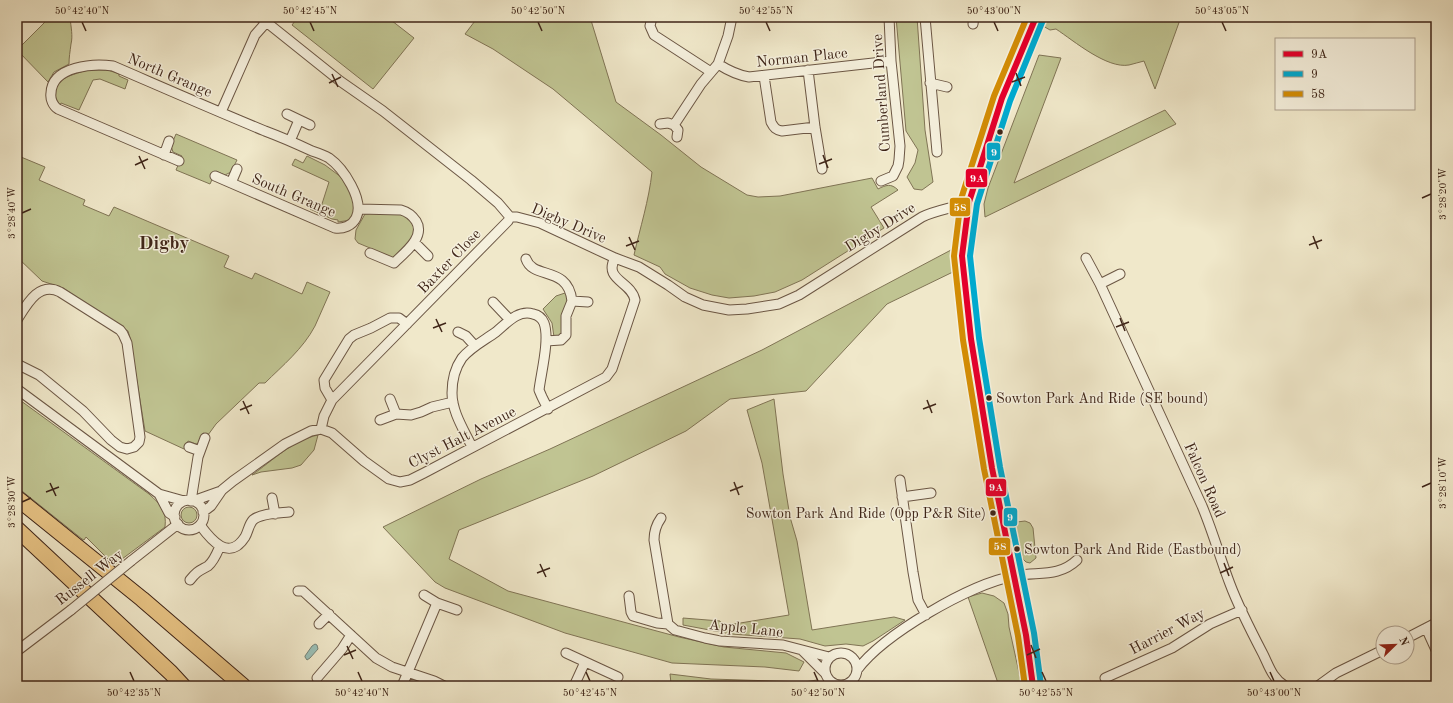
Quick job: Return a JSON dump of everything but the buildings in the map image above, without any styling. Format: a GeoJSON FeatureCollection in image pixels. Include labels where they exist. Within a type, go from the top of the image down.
{"type":"FeatureCollection","features":[{"type":"Feature","properties":{"kind":"main road"},"geometry":{"type":"LineString","coordinates":[[17,498],[176,627],[243,686]]}},
{"type":"Feature","properties":{"kind":"main road"},"geometry":{"type":"LineString","coordinates":[[17,529],[23,537],[160,662],[183,686]]}},
{"type":"Feature","properties":{"kind":"street"},"geometry":{"type":"LineString","coordinates":[[652,17],[650,26],[654,35],[711,72]]}},
{"type":"Feature","properties":{"kind":"street"},"geometry":{"type":"LineString","coordinates":[[674,125],[701,84],[718,64],[728,36],[732,17]]}},
{"type":"Feature","properties":{"kind":"street","name":"Cumberland Drive"},"geometry":{"type":"LineString","coordinates":[[881,181],[892,176],[898,166],[900,146],[891,61],[890,17]]}},
{"type":"Feature","properties":{"kind":"street"},"geometry":{"type":"LineString","coordinates":[[925,17],[930,83],[938,152]]}},
{"type":"Feature","properties":{"kind":"street"},"geometry":{"type":"LineString","coordinates":[[1033,686],[1026,635],[992,468],[971,339],[962,256],[969,202],[1002,98],[1036,17]]}},
{"type":"Feature","properties":{"kind":"street"},"geometry":{"type":"LineString","coordinates":[[222,112],[254,35],[265,19]]}},
{"type":"Feature","properties":{"kind":"street","name":"Digby Drive"},"geometry":{"type":"LineString","coordinates":[[265,19],[340,81],[383,111],[471,180],[498,203],[510,217],[517,217],[540,223],[639,267],[694,302],[703,305],[729,310],[779,304],[799,295],[922,217],[930,213],[955,208],[969,202]]}},
{"type":"Feature","properties":{"kind":"street","name":"Norman Place"},"geometry":{"type":"LineString","coordinates":[[718,64],[731,73],[739,76],[764,76],[891,61]]}},
{"type":"Feature","properties":{"kind":"street","name":"North Grange"},"geometry":{"type":"LineString","coordinates":[[164,155],[58,109],[55,107],[50,94],[53,83],[60,75],[81,67],[113,66],[329,158],[337,166],[352,187],[358,209]]}},
{"type":"Feature","properties":{"kind":"street"},"geometry":{"type":"LineString","coordinates":[[808,70],[822,169]]}},
{"type":"Feature","properties":{"kind":"street"},"geometry":{"type":"LineString","coordinates":[[764,76],[771,122],[774,128],[782,131],[815,127]]}},
{"type":"Feature","properties":{"kind":"street"},"geometry":{"type":"LineString","coordinates":[[930,83],[947,87]]}},
{"type":"Feature","properties":{"kind":"street"},"geometry":{"type":"LineString","coordinates":[[286,114],[310,125]]}},
{"type":"Feature","properties":{"kind":"street"},"geometry":{"type":"LineString","coordinates":[[290,141],[299,120]]}},
{"type":"Feature","properties":{"kind":"street"},"geometry":{"type":"LineString","coordinates":[[660,124],[668,123],[674,125],[678,130],[677,138]]}},
{"type":"Feature","properties":{"kind":"street"},"geometry":{"type":"LineString","coordinates":[[169,141],[164,155],[179,161]]}},
{"type":"Feature","properties":{"kind":"street","name":"South Grange"},"geometry":{"type":"LineString","coordinates":[[231,184],[237,169]]}},
{"type":"Feature","properties":{"kind":"street","name":"South Grange"},"geometry":{"type":"LineString","coordinates":[[215,176],[336,228],[341,228],[352,224],[356,218],[358,209]]}},
{"type":"Feature","properties":{"kind":"street"},"geometry":{"type":"LineString","coordinates":[[358,209],[386,208],[401,210],[414,217],[418,225],[417,238],[394,263],[370,253]]}},
{"type":"Feature","properties":{"kind":"street","name":"Baxter Close"},"geometry":{"type":"LineString","coordinates":[[321,429],[324,416],[332,400],[503,227],[510,217]]}},
{"type":"Feature","properties":{"kind":"street"},"geometry":{"type":"LineString","coordinates":[[414,242],[428,256]]}},
{"type":"Feature","properties":{"kind":"street","name":"Clyst Halt Avenue"},"geometry":{"type":"LineString","coordinates":[[321,429],[332,433],[364,461],[389,479],[400,482],[410,480],[606,378],[612,369],[635,300],[630,289],[615,278],[612,269],[616,258]]}},
{"type":"Feature","properties":{"kind":"street","name":"Falcon Road"},"geometry":{"type":"LineString","coordinates":[[1086,258],[1100,284],[1202,506],[1231,586],[1242,610],[1272,674],[1285,686]]}},
{"type":"Feature","properties":{"kind":"street"},"geometry":{"type":"LineString","coordinates":[[526,259],[529,265],[533,268],[564,281],[572,301],[566,316],[566,335],[561,340],[546,341]]}},
{"type":"Feature","properties":{"kind":"street"},"geometry":{"type":"LineString","coordinates":[[1100,284],[1120,274]]}},
{"type":"Feature","properties":{"kind":"street"},"geometry":{"type":"LineString","coordinates":[[17,320],[30,300],[44,290],[52,289],[60,292],[120,330],[127,342],[139,422],[139,442],[134,447],[127,449],[120,447],[111,440],[83,411],[39,375],[17,364]]}},
{"type":"Feature","properties":{"kind":"street"},"geometry":{"type":"LineString","coordinates":[[572,301],[588,302]]}},
{"type":"Feature","properties":{"kind":"street"},"geometry":{"type":"LineString","coordinates":[[493,302],[510,320]]}},
{"type":"Feature","properties":{"kind":"street"},"geometry":{"type":"LineString","coordinates":[[472,447],[455,413],[452,402],[452,392],[456,369],[463,358],[475,346],[510,320],[523,313],[536,314],[544,323],[546,341],[539,390],[548,409]]}},
{"type":"Feature","properties":{"kind":"street"},"geometry":{"type":"LineString","coordinates":[[332,400],[325,388],[324,380],[349,339],[354,335],[372,328],[390,318],[399,318],[407,324]]}},
{"type":"Feature","properties":{"kind":"street"},"geometry":{"type":"LineString","coordinates":[[458,332],[466,336],[475,346]]}},
{"type":"Feature","properties":{"kind":"street"},"geometry":{"type":"LineString","coordinates":[[17,389],[159,494],[189,501],[200,506],[204,518],[200,525],[190,530],[181,527],[169,513],[159,494]]}},
{"type":"Feature","properties":{"kind":"street"},"geometry":{"type":"LineString","coordinates":[[390,399],[396,414]]}},
{"type":"Feature","properties":{"kind":"street"},"geometry":{"type":"LineString","coordinates":[[380,420],[396,414],[411,415],[432,407],[452,402]]}},
{"type":"Feature","properties":{"kind":"street"},"geometry":{"type":"LineString","coordinates":[[176,521],[176,509],[180,504],[222,490],[285,444],[311,430],[321,429]]}},
{"type":"Feature","properties":{"kind":"street"},"geometry":{"type":"LineString","coordinates":[[189,501],[200,451],[205,438]]}},
{"type":"Feature","properties":{"kind":"street"},"geometry":{"type":"LineString","coordinates":[[188,447],[200,451]]}},
{"type":"Feature","properties":{"kind":"street"},"geometry":{"type":"LineString","coordinates":[[900,480],[918,600],[926,615]]}},
{"type":"Feature","properties":{"kind":"street"},"geometry":{"type":"LineString","coordinates":[[203,512],[211,506],[222,490]]}},
{"type":"Feature","properties":{"kind":"street"},"geometry":{"type":"LineString","coordinates":[[902,497],[931,493]]}},
{"type":"Feature","properties":{"kind":"street"},"geometry":{"type":"LineString","coordinates":[[272,498],[274,514]]}},
{"type":"Feature","properties":{"kind":"street"},"geometry":{"type":"LineString","coordinates":[[200,525],[220,546],[230,548],[236,545],[245,536],[250,524],[255,519],[289,512]]}},
{"type":"Feature","properties":{"kind":"street"},"geometry":{"type":"LineString","coordinates":[[661,518],[656,528],[654,540],[668,624]]}},
{"type":"Feature","properties":{"kind":"street","name":"Russell Way"},"geometry":{"type":"LineString","coordinates":[[17,651],[132,561],[176,521]]}},
{"type":"Feature","properties":{"kind":"street"},"geometry":{"type":"LineString","coordinates":[[190,580],[197,571],[208,565],[214,559],[220,546]]}},
{"type":"Feature","properties":{"kind":"street"},"geometry":{"type":"LineString","coordinates":[[857,670],[856,663],[851,656],[840,652],[829,657],[825,665],[825,673],[834,685],[850,684],[857,670],[876,649],[926,615],[957,598],[987,584],[1014,576],[1066,569],[1077,560]]}},
{"type":"Feature","properties":{"kind":"street"},"geometry":{"type":"LineString","coordinates":[[298,591],[303,591],[376,658],[408,673],[434,681],[444,686]]}},
{"type":"Feature","properties":{"kind":"street"},"geometry":{"type":"LineString","coordinates":[[424,595],[438,603],[457,610]]}},
{"type":"Feature","properties":{"kind":"street","name":"Apple Lane"},"geometry":{"type":"LineString","coordinates":[[629,596],[633,616],[657,623],[668,624],[675,630],[713,640],[783,645],[829,657]]}},
{"type":"Feature","properties":{"kind":"street"},"geometry":{"type":"LineString","coordinates":[[402,686],[438,603]]}},
{"type":"Feature","properties":{"kind":"street","name":"Harrier Way"},"geometry":{"type":"LineString","coordinates":[[1105,678],[1172,648],[1210,624],[1242,610]]}},
{"type":"Feature","properties":{"kind":"street"},"geometry":{"type":"LineString","coordinates":[[319,624],[329,614]]}},
{"type":"Feature","properties":{"kind":"street"},"geometry":{"type":"LineString","coordinates":[[1415,634],[1436,622]]}},
{"type":"Feature","properties":{"kind":"street"},"geometry":{"type":"LineString","coordinates":[[176,627],[183,642],[233,686]]}},
{"type":"Feature","properties":{"kind":"street"},"geometry":{"type":"LineString","coordinates":[[1426,628],[1436,650]]}},
{"type":"Feature","properties":{"kind":"street"},"geometry":{"type":"LineString","coordinates":[[317,678],[342,649],[351,635]]}},
{"type":"Feature","properties":{"kind":"street","name":"Apple Lane"},"geometry":{"type":"LineString","coordinates":[[800,649],[825,673]]}},
{"type":"Feature","properties":{"kind":"street"},"geometry":{"type":"LineString","coordinates":[[851,656],[876,649]]}},
{"type":"Feature","properties":{"kind":"street"},"geometry":{"type":"LineString","coordinates":[[566,653],[618,677]]}},
{"type":"Feature","properties":{"kind":"street"},"geometry":{"type":"LineString","coordinates":[[1318,686],[1336,673],[1375,654]]}},
{"type":"Feature","properties":{"kind":"street"},"geometry":{"type":"LineString","coordinates":[[574,686],[585,662]]}},
{"type":"Feature","properties":{"kind":"green space"},"geometry":{"type":"Polygon","coordinates":[[[50,17],[70,18],[72,38],[69,64],[54,72],[48,82],[17,50],[50,17]]]}},
{"type":"Feature","properties":{"kind":"green space"},"geometry":{"type":"Polygon","coordinates":[[[298,17],[387,17],[414,38],[373,89],[292,25],[298,17]]]}},
{"type":"Feature","properties":{"kind":"green space"},"geometry":{"type":"Polygon","coordinates":[[[478,17],[590,17],[616,102],[701,167],[747,195],[758,197],[780,196],[872,178],[878,189],[888,185],[893,186],[898,190],[871,207],[884,228],[802,280],[775,292],[754,296],[729,298],[712,295],[690,288],[665,274],[660,267],[634,255],[647,203],[652,172],[553,89],[493,49],[465,34],[478,17]]]}},
{"type":"Feature","properties":{"kind":"green space"},"geometry":{"type":"Polygon","coordinates":[[[896,17],[917,17],[925,130],[933,182],[922,190],[914,189],[907,177],[915,163],[918,150],[906,131],[896,17]]]}},
{"type":"Feature","properties":{"kind":"green space"},"geometry":{"type":"Polygon","coordinates":[[[1046,17],[1181,17],[1155,89],[1144,61],[1129,65],[1120,65],[1101,59],[1056,29],[1050,30],[1043,26],[1046,17]]]}},
{"type":"Feature","properties":{"kind":"green space"},"geometry":{"type":"Polygon","coordinates":[[[1039,55],[1061,58],[1014,183],[1165,110],[1176,124],[985,217],[984,204],[988,188],[1039,55]]]}},
{"type":"Feature","properties":{"kind":"green space"},"geometry":{"type":"Polygon","coordinates":[[[88,70],[108,70],[119,74],[119,76],[128,80],[125,89],[100,79],[93,80],[79,110],[61,103],[60,105],[55,91],[57,85],[67,77],[88,70]]]}},
{"type":"Feature","properties":{"kind":"green space"},"geometry":{"type":"Polygon","coordinates":[[[176,134],[237,160],[231,172],[225,175],[216,171],[210,184],[176,170],[182,156],[173,152],[171,146],[176,134]]]}},
{"type":"Feature","properties":{"kind":"green space"},"geometry":{"type":"Polygon","coordinates":[[[307,156],[325,165],[341,177],[353,197],[355,210],[351,220],[338,222],[338,220],[332,219],[310,209],[312,204],[321,207],[329,182],[292,165],[295,159],[303,163],[307,156]]]}},
{"type":"Feature","properties":{"kind":"green space"},"geometry":{"type":"Polygon","coordinates":[[[21,157],[45,167],[39,180],[85,200],[83,205],[109,216],[114,207],[229,256],[224,267],[252,279],[255,273],[302,294],[307,282],[330,292],[315,326],[305,342],[292,357],[265,383],[259,383],[216,424],[208,435],[203,433],[199,443],[196,444],[188,441],[184,449],[145,431],[128,331],[63,288],[42,281],[17,257],[17,164],[21,163],[21,157]]]}},
{"type":"Feature","properties":{"kind":"green space"},"geometry":{"type":"Polygon","coordinates":[[[365,214],[403,214],[417,226],[415,237],[392,260],[374,253],[370,248],[358,243],[355,239],[356,230],[365,214]]]}},
{"type":"Feature","properties":{"kind":"green space"},"geometry":{"type":"Polygon","coordinates":[[[951,250],[957,270],[887,304],[806,391],[730,399],[686,431],[593,476],[459,530],[449,559],[508,591],[679,637],[724,647],[786,653],[804,662],[799,671],[765,667],[672,663],[565,633],[445,588],[435,582],[383,527],[481,479],[550,449],[762,350],[951,250]]]}},
{"type":"Feature","properties":{"kind":"green space"},"geometry":{"type":"Polygon","coordinates":[[[568,292],[562,336],[554,337],[552,323],[543,309],[556,296],[568,292]]]}},
{"type":"Feature","properties":{"kind":"green space"},"geometry":{"type":"Polygon","coordinates":[[[17,398],[149,494],[164,512],[165,527],[114,565],[86,537],[84,540],[82,539],[17,487],[17,398]]]}},
{"type":"Feature","properties":{"kind":"green space"},"geometry":{"type":"Polygon","coordinates":[[[774,399],[790,517],[797,541],[812,630],[894,617],[905,620],[863,646],[846,644],[825,646],[800,639],[731,634],[683,625],[683,618],[720,621],[722,626],[789,615],[762,463],[747,410],[774,399]]]}},
{"type":"Feature","properties":{"kind":"green space"},"geometry":{"type":"Polygon","coordinates":[[[318,435],[314,450],[301,465],[252,475],[291,446],[300,441],[318,435]]]}},
{"type":"Feature","properties":{"kind":"green space"},"geometry":{"type":"Polygon","coordinates":[[[189,507],[196,512],[197,515],[192,522],[189,523],[182,518],[181,515],[186,508],[189,507]]]}},
{"type":"Feature","properties":{"kind":"green space"},"geometry":{"type":"Polygon","coordinates":[[[1025,521],[1030,523],[1033,528],[1036,558],[1030,563],[1023,559],[1016,528],[1017,522],[1025,521]]]}},
{"type":"Feature","properties":{"kind":"green space"},"geometry":{"type":"Polygon","coordinates":[[[982,593],[994,596],[1004,603],[1008,614],[1009,627],[1022,686],[999,686],[968,597],[982,593]]]}},
{"type":"Feature","properties":{"kind":"green space"},"geometry":{"type":"Polygon","coordinates":[[[670,674],[711,679],[804,682],[817,680],[822,686],[686,686],[671,683],[670,674]]]}},
{"type":"Feature","properties":{"kind":"water"},"geometry":{"type":"Polygon","coordinates":[[[315,644],[317,645],[318,649],[307,660],[305,656],[315,644]]]}},
{"type":"Feature","properties":{"kind":"transit line","name":"58"},"geometry":{"type":"LineString","coordinates":[[1025,686],[1018,636],[984,469],[963,340],[954,256],[961,199],[994,96],[1027,17]]}},
{"type":"Feature","properties":{"kind":"transit line","name":"9A"},"geometry":{"type":"LineString","coordinates":[[1033,686],[1026,635],[992,468],[971,339],[962,256],[969,202],[1002,98],[1036,17]]}},
{"type":"Feature","properties":{"kind":"transit line","name":"9"},"geometry":{"type":"LineString","coordinates":[[1041,685],[1034,633],[1000,467],[979,338],[970,256],[977,204],[1010,101],[1043,20]]}},
{"type":"Feature","properties":{"kind":"place","name":"Sowton Park And Ride (SE bound)"},"geometry":{"type":"Point","coordinates":[989,398]}},
{"type":"Feature","properties":{"kind":"place","name":"Sowton Park And Ride (Opp P&R Site)"},"geometry":{"type":"Point","coordinates":[993,513]}},
{"type":"Feature","properties":{"kind":"place","name":"Sowton Park And Ride (Eastbound)"},"geometry":{"type":"Point","coordinates":[1017,549]}},
{"type":"Feature","properties":{"kind":"district","name":"Digby"},"geometry":{"type":"Point","coordinates":[164,242]}}]}
